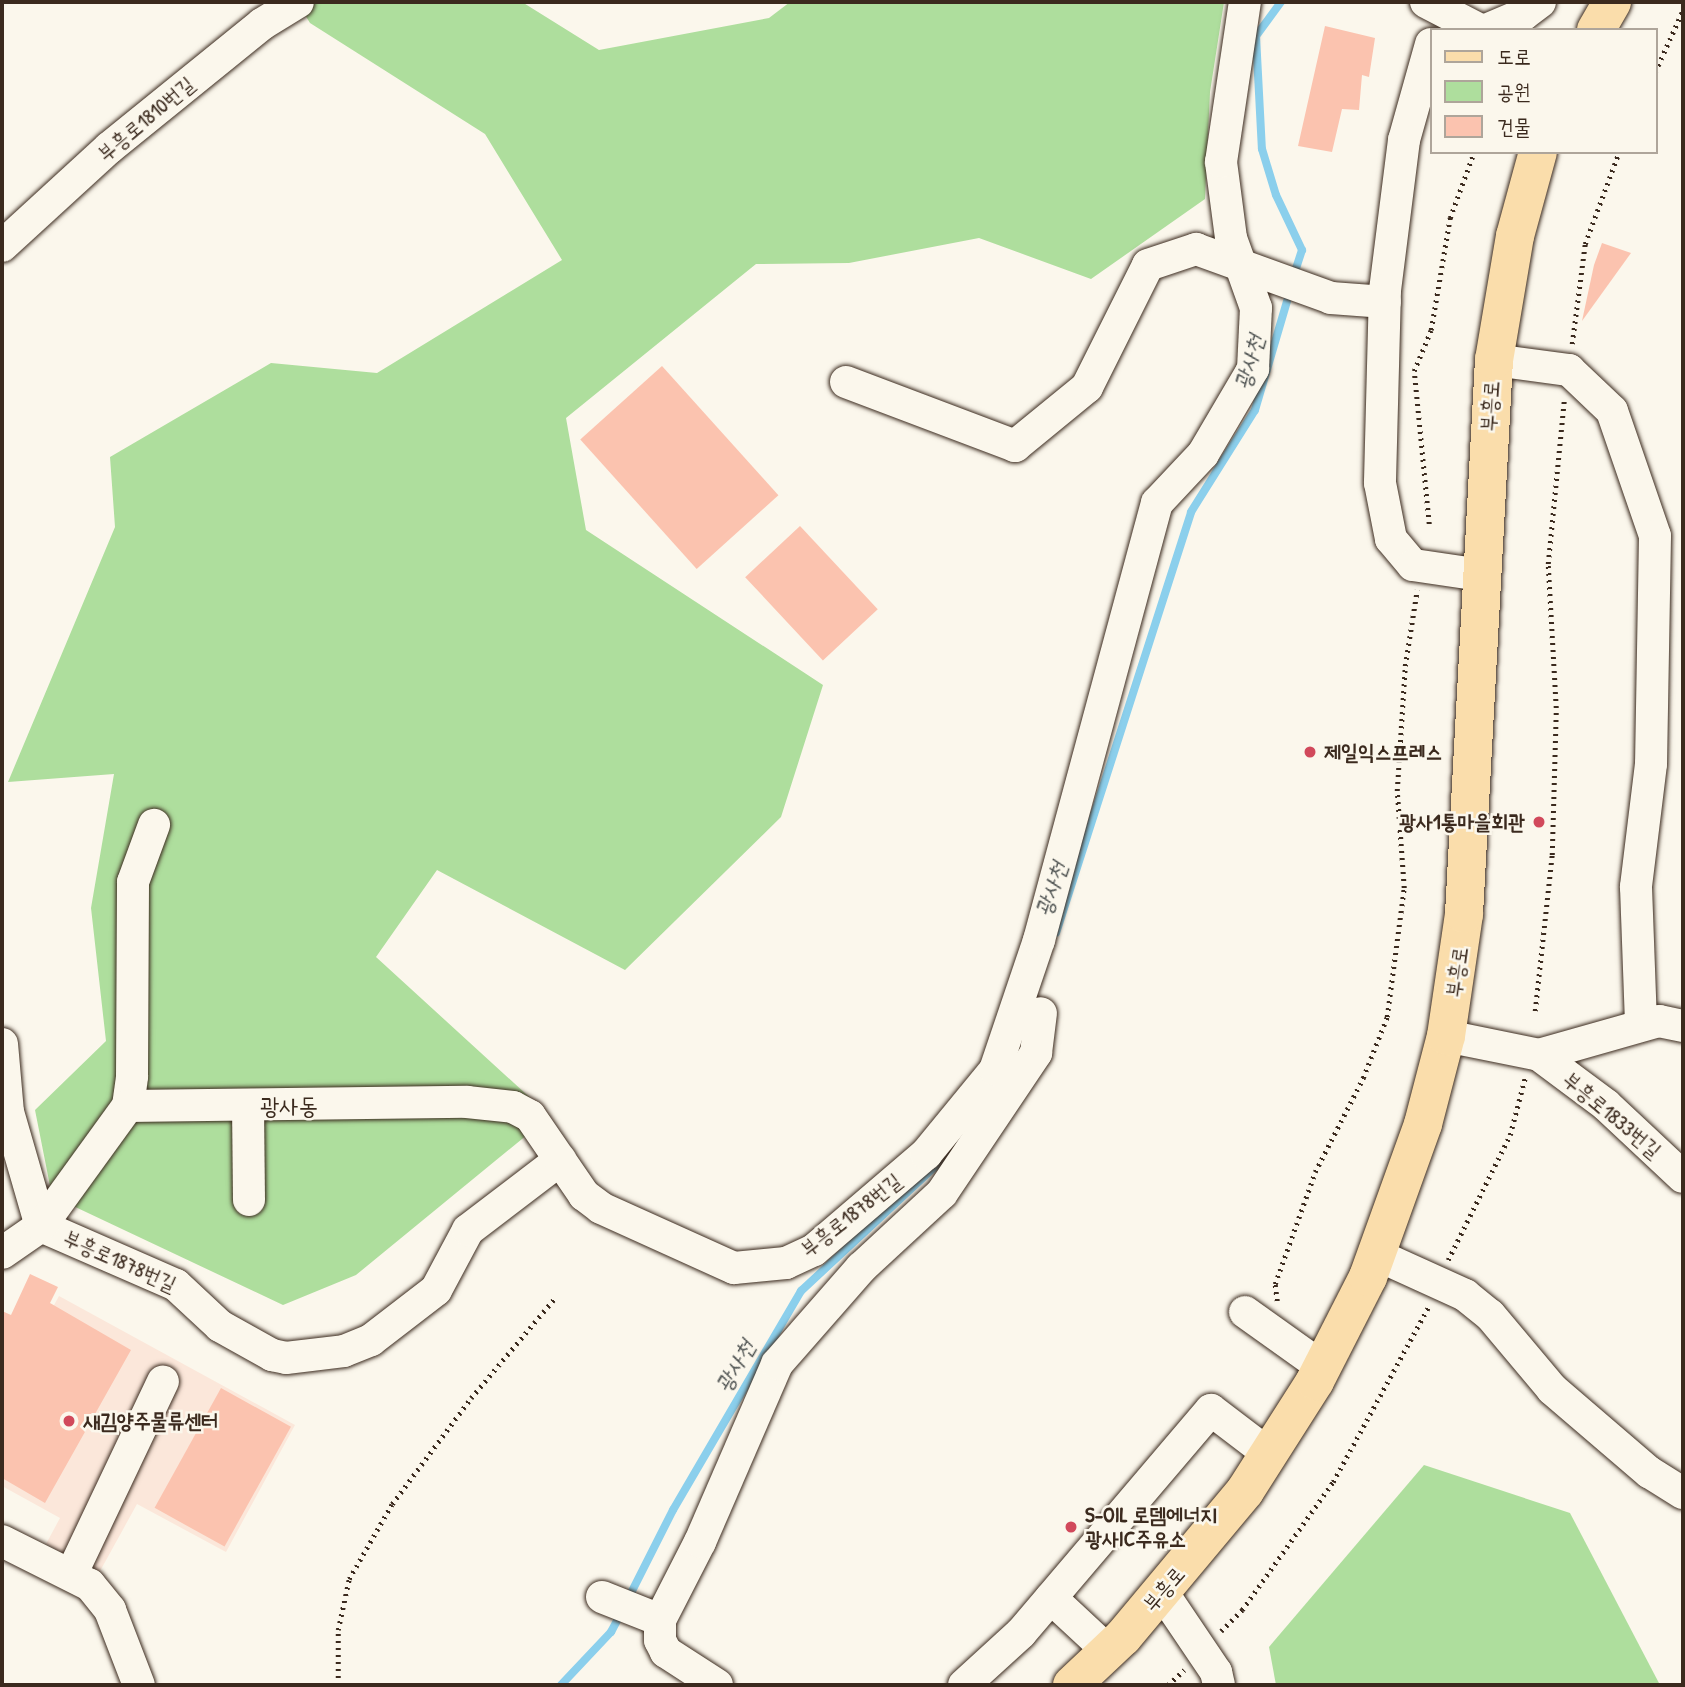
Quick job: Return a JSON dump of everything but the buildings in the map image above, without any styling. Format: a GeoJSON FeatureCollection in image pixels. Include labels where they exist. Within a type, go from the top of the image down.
{"type":"FeatureCollection","features":[{"type":"Feature","properties":{"kind":"main road"},"geometry":{"type":"LineString","coordinates":[[1597,28],[1612,2]]}},
{"type":"Feature","properties":{"kind":"main road","name":"부흥로"},"geometry":{"type":"LineString","coordinates":[[1072,1685],[1108,1651],[1162,1592],[1245,1491],[1269,1454],[1322,1367],[1377,1255],[1423,1124],[1447,1036],[1457,982],[1470,839],[1480,575],[1494,360],[1514,236],[1537,154]]}},
{"type":"Feature","properties":{"kind":"street","name":"부흥로1810번길"},"geometry":{"type":"LineString","coordinates":[[2,246],[119,140],[262,24],[299,2]]}},
{"type":"Feature","properties":{"kind":"street"},"geometry":{"type":"LineString","coordinates":[[1245,2],[1221,162],[1246,265]]}},
{"type":"Feature","properties":{"kind":"street"},"geometry":{"type":"LineString","coordinates":[[1491,28],[1524,14],[1540,2]]}},
{"type":"Feature","properties":{"kind":"street"},"geometry":{"type":"LineString","coordinates":[[1437,10],[1476,28]]}},
{"type":"Feature","properties":{"kind":"street"},"geometry":{"type":"LineString","coordinates":[[1430,48],[1404,140],[1400,170],[1385,302],[1380,483],[1391,539],[1413,565],[1480,575]]}},
{"type":"Feature","properties":{"kind":"street"},"geometry":{"type":"LineString","coordinates":[[1400,170],[1430,128]]}},
{"type":"Feature","properties":{"kind":"street"},"geometry":{"type":"LineString","coordinates":[[846,382],[1015,446],[1087,387],[1149,265],[1196,250],[1246,265],[1332,298],[1385,302]]}},
{"type":"Feature","properties":{"kind":"street","name":"부흥로1878번길"},"geometry":{"type":"LineString","coordinates":[[128,1106],[467,1102],[513,1107],[530,1116],[584,1195],[601,1208],[734,1268],[786,1263],[828,1241],[926,1154],[995,1070],[1039,940],[1157,503],[1203,454],[1253,369],[1256,308],[1246,265]]}},
{"type":"Feature","properties":{"kind":"street"},"geometry":{"type":"LineString","coordinates":[[1494,360],[1569,370],[1612,411],[1655,536],[1651,764],[1636,887],[1635,1026]]}},
{"type":"Feature","properties":{"kind":"street","name":"부흥로1878번길"},"geometry":{"type":"LineString","coordinates":[[2,1253],[41,1226],[128,1106],[132,1076],[133,882],[154,825]]}},
{"type":"Feature","properties":{"kind":"street"},"geometry":{"type":"LineString","coordinates":[[717,1685],[666,1652],[660,1640],[660,1620],[700,1542],[777,1364],[858,1265],[942,1193],[1036,1053],[1041,1013]]}},
{"type":"Feature","properties":{"kind":"street"},"geometry":{"type":"LineString","coordinates":[[1544,1059],[1635,1026],[1659,1021],[1683,1026]]}},
{"type":"Feature","properties":{"kind":"street","name":"부흥로1833번길"},"geometry":{"type":"LineString","coordinates":[[1447,1036],[1544,1059],[1606,1105],[1683,1177]]}},
{"type":"Feature","properties":{"kind":"street","name":"부흥로1878번길"},"geometry":{"type":"LineString","coordinates":[[2,1044],[14,1182],[41,1226],[176,1285],[220,1326],[260,1351],[286,1358],[344,1351],[372,1340],[419,1306],[447,1276],[468,1230],[560,1160]]}},
{"type":"Feature","properties":{"kind":"street"},"geometry":{"type":"LineString","coordinates":[[248,1105],[249,1200]]}},
{"type":"Feature","properties":{"kind":"street"},"geometry":{"type":"LineString","coordinates":[[828,1241],[858,1265]]}},
{"type":"Feature","properties":{"kind":"street"},"geometry":{"type":"LineString","coordinates":[[1377,1255],[1465,1295],[1490,1315],[1552,1389],[1649,1472],[1683,1493]]}},
{"type":"Feature","properties":{"kind":"street"},"geometry":{"type":"LineString","coordinates":[[1245,1312],[1322,1367]]}},
{"type":"Feature","properties":{"kind":"street"},"geometry":{"type":"LineString","coordinates":[[72,1573],[163,1381]]}},
{"type":"Feature","properties":{"kind":"street"},"geometry":{"type":"LineString","coordinates":[[964,1685],[1051,1598],[1211,1410],[1269,1454]]}},
{"type":"Feature","properties":{"kind":"street"},"geometry":{"type":"LineString","coordinates":[[2,1541],[72,1573],[90,1585],[110,1610],[139,1685]]}},
{"type":"Feature","properties":{"kind":"street"},"geometry":{"type":"LineString","coordinates":[[1162,1592],[1202,1651],[1219,1685]]}},
{"type":"Feature","properties":{"kind":"street"},"geometry":{"type":"LineString","coordinates":[[605,1598],[660,1620]]}},
{"type":"Feature","properties":{"kind":"street"},"geometry":{"type":"LineString","coordinates":[[1051,1598],[1108,1651]]}},
{"type":"Feature","properties":{"kind":"path"},"geometry":{"type":"LineString","coordinates":[[1657,68],[1683,9]]}},
{"type":"Feature","properties":{"kind":"path"},"geometry":{"type":"LineString","coordinates":[[1429,524],[1414,371],[1431,330],[1450,218],[1473,154]]}},
{"type":"Feature","properties":{"kind":"path"},"geometry":{"type":"LineString","coordinates":[[1535,1011],[1553,828],[1556,708],[1548,564],[1585,244],[1618,154]]}},
{"type":"Feature","properties":{"kind":"path"},"geometry":{"type":"LineString","coordinates":[[1278,1305],[1275,1284],[1315,1172],[1363,1078],[1387,1017],[1404,888],[1397,791],[1405,666],[1417,590]]}},
{"type":"Feature","properties":{"kind":"path"},"geometry":{"type":"LineString","coordinates":[[1168,1685],[1242,1610],[1333,1482],[1398,1369],[1463,1223],[1510,1135],[1544,1059]]}},
{"type":"Feature","properties":{"kind":"path"},"geometry":{"type":"LineString","coordinates":[[338,1685],[338,1630],[349,1579],[392,1504],[471,1398],[554,1299]]}},
{"type":"Feature","properties":{"kind":"shaded area"},"geometry":{"type":"Polygon","coordinates":[[[59,1296],[295,1425],[226,1552],[137,1504],[99,1573],[46,1544],[60,1518],[2,1486],[2,1401],[59,1296]]]}},
{"type":"Feature","properties":{"kind":"green space"},"geometry":{"type":"Polygon","coordinates":[[[297,2],[522,2],[599,50],[769,18],[790,2],[1224,2],[1210,92],[1205,199],[1091,279],[979,238],[849,263],[756,264],[566,418],[586,530],[823,685],[781,817],[625,970],[437,870],[376,957],[550,1116],[356,1275],[283,1305],[52,1196],[35,1110],[106,1041],[91,908],[114,774],[8,782],[115,527],[110,457],[271,363],[377,373],[562,260],[485,134],[310,23],[297,2]]]}},
{"type":"Feature","properties":{"kind":"green space"},"geometry":{"type":"Polygon","coordinates":[[[1424,1465],[1570,1513],[1660,1685],[1276,1685],[1269,1647],[1424,1465]]]}},
{"type":"Feature","properties":{"kind":"waterway","name":"광사천"},"geometry":{"type":"LineString","coordinates":[[1281,2],[1256,36],[1262,149],[1276,195],[1302,250],[1293,278]]}},
{"type":"Feature","properties":{"kind":"waterway","name":"광사천"},"geometry":{"type":"LineString","coordinates":[[1056,933],[1191,512],[1255,410],[1290,291]]}},
{"type":"Feature","properties":{"kind":"waterway","name":"광사천"},"geometry":{"type":"LineString","coordinates":[[627,1601],[673,1510],[801,1291],[954,1149]]}},
{"type":"Feature","properties":{"kind":"waterway","name":"광사천"},"geometry":{"type":"LineString","coordinates":[[561,1685],[611,1632],[621,1613]]}},
{"type":"Feature","properties":{"kind":"place","name":"제일익스프레스"},"geometry":{"type":"Point","coordinates":[1310,752]}},
{"type":"Feature","properties":{"kind":"place","name":"광사1통마을회관"},"geometry":{"type":"Point","coordinates":[1539,822]}},
{"type":"Feature","properties":{"kind":"place","name":"새김양주물류센터"},"geometry":{"type":"Point","coordinates":[69,1421]}},
{"type":"Feature","properties":{"kind":"place","name":"S-OIL 로뎀에너지 광사IC주유소"},"geometry":{"type":"Point","coordinates":[1071,1527]}},
{"type":"Feature","properties":{"kind":"district","name":"광사동"},"geometry":{"type":"Point","coordinates":[289,1106]}}]}
